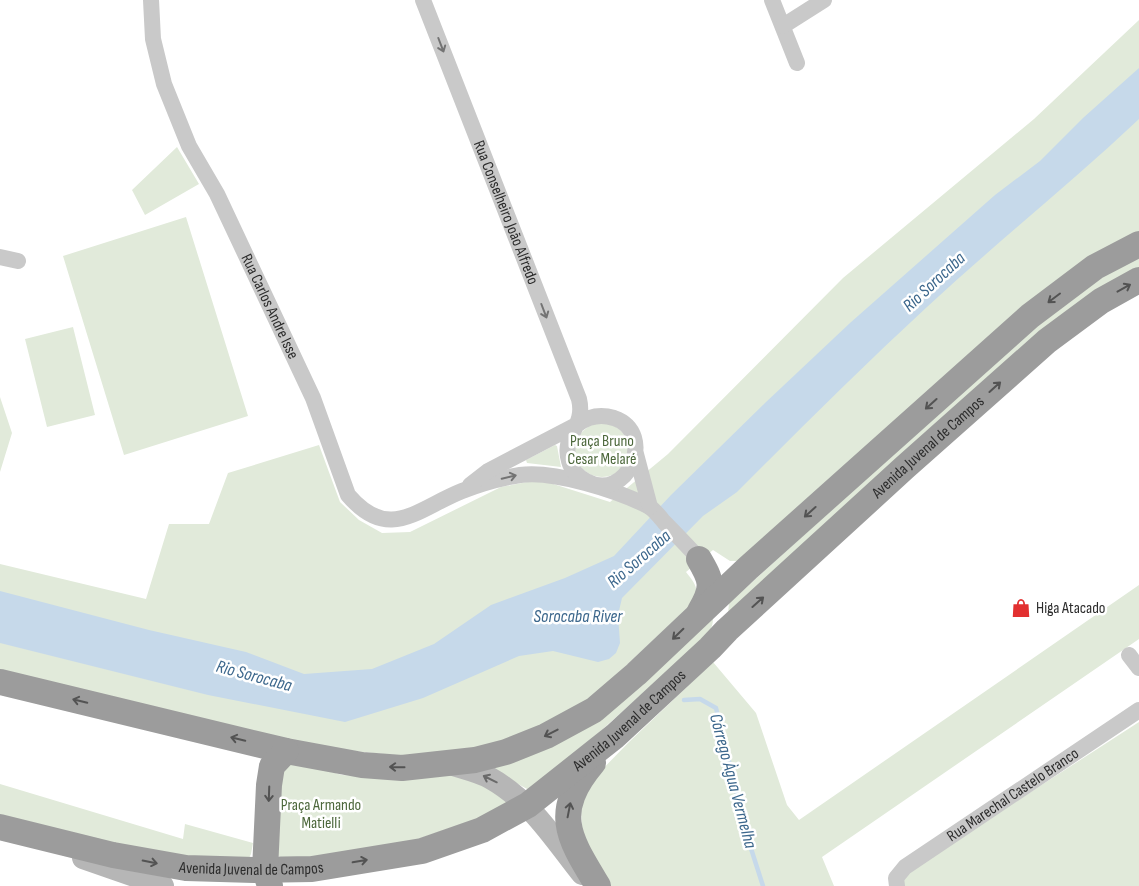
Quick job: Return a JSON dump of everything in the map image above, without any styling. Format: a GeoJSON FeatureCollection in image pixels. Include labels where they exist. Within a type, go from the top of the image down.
{"type":"FeatureCollection","features":[{"type":"Feature","properties":{"kind":"highway","name":"Avenida Juvenal de Campos"},"geometry":{"type":"LineString","coordinates":[[0,682],[286,751],[362,765],[402,768],[475,760],[506,752],[546,736],[594,710],[636,674],[748,568],[1030,316],[1095,267],[1139,244]]}},
{"type":"Feature","properties":{"kind":"highway","name":"Avenida Juvenal de Campos"},"geometry":{"type":"LineString","coordinates":[[0,827],[113,854],[267,881],[312,869],[422,850],[482,830],[528,805],[615,736],[727,630],[904,468],[1047,341],[1100,301],[1139,280]]}},
{"type":"Feature","properties":{"kind":"highway"},"geometry":{"type":"LineString","coordinates":[[699,559],[716,570],[723,572],[748,568]]}},
{"type":"Feature","properties":{"kind":"highway"},"geometry":{"type":"LineString","coordinates":[[698,614],[708,598],[710,582],[699,559]]}},
{"type":"Feature","properties":{"kind":"highway"},"geometry":{"type":"LineString","coordinates":[[710,648],[723,620],[726,588]]}},
{"type":"Feature","properties":{"kind":"highway"},"geometry":{"type":"LineString","coordinates":[[598,886],[573,844],[568,829],[568,819],[573,793],[582,776],[615,736]]}},
{"type":"Feature","properties":{"kind":"highway"},"geometry":{"type":"LineString","coordinates":[[267,881],[269,785],[272,766],[286,751]]}},
{"type":"Feature","properties":{"kind":"main road"},"geometry":{"type":"LineString","coordinates":[[446,763],[488,777],[528,805],[592,886]]}},
{"type":"Feature","properties":{"kind":"main road"},"geometry":{"type":"LineString","coordinates":[[0,827],[137,882],[162,886]]}},
{"type":"Feature","properties":{"kind":"street","name":"Rua Carlos Andre Isse"},"geometry":{"type":"LineString","coordinates":[[151,0],[153,39],[164,84],[171,102],[189,146],[217,194],[313,398],[348,495],[356,505],[374,517],[400,520],[413,516],[462,491],[508,477],[527,474],[546,475],[594,485]]}},
{"type":"Feature","properties":{"kind":"street","name":"Rua Conselheiro João Alfredo"},"geometry":{"type":"LineString","coordinates":[[423,0],[579,399],[581,412],[578,424]]}},
{"type":"Feature","properties":{"kind":"street"},"geometry":{"type":"LineString","coordinates":[[772,0],[797,63]]}},
{"type":"Feature","properties":{"kind":"street"},"geometry":{"type":"LineString","coordinates":[[783,26],[824,0]]}},
{"type":"Feature","properties":{"kind":"street"},"geometry":{"type":"LineString","coordinates":[[0,257],[18,262]]}},
{"type":"Feature","properties":{"kind":"street"},"geometry":{"type":"LineString","coordinates":[[650,507],[636,454],[636,445],[633,435],[626,426],[617,419],[606,416],[594,416],[578,424],[568,440],[567,451],[569,462],[575,472],[584,480],[594,485],[650,507],[726,588]]}},
{"type":"Feature","properties":{"kind":"street","name":"Rua Carlos Andre Isse"},"geometry":{"type":"LineString","coordinates":[[462,491],[488,471],[578,424]]}},
{"type":"Feature","properties":{"kind":"street"},"geometry":{"type":"LineString","coordinates":[[594,485],[606,485],[626,475],[632,466],[636,454]]}},
{"type":"Feature","properties":{"kind":"street","name":"Rua Marechal Castelo Branco"},"geometry":{"type":"LineString","coordinates":[[896,886],[896,878],[905,867],[1139,710]]}},
{"type":"Feature","properties":{"kind":"green space"},"geometry":{"type":"Polygon","coordinates":[[[1139,20],[1139,236],[740,561],[730,561],[713,550],[686,572],[696,588],[696,600],[583,706],[504,746],[415,757],[332,749],[0,672],[0,564],[146,599],[169,524],[209,524],[228,473],[319,445],[340,502],[359,520],[382,533],[410,532],[501,487],[532,481],[547,482],[610,502],[668,454],[843,278],[1034,119],[1139,20]]]}},
{"type":"Feature","properties":{"kind":"green space"},"geometry":{"type":"Polygon","coordinates":[[[177,147],[199,184],[145,215],[132,190],[177,147]]]}},
{"type":"Feature","properties":{"kind":"green space"},"geometry":{"type":"Polygon","coordinates":[[[186,217],[248,416],[124,455],[63,256],[186,217]]]}},
{"type":"Feature","properties":{"kind":"green space"},"geometry":{"type":"Polygon","coordinates":[[[1139,254],[1139,269],[728,614],[729,603],[1057,306],[1139,254]]]}},
{"type":"Feature","properties":{"kind":"green space"},"geometry":{"type":"Polygon","coordinates":[[[73,327],[95,415],[47,427],[25,339],[73,327]]]}},
{"type":"Feature","properties":{"kind":"green space"},"geometry":{"type":"Polygon","coordinates":[[[0,397],[12,433],[0,472],[0,397]]]}},
{"type":"Feature","properties":{"kind":"green space","name":"Praça Bruno Cesar Melaré"},"geometry":{"type":"Polygon","coordinates":[[[602,423],[612,425],[621,431],[627,440],[629,450],[627,460],[621,469],[612,475],[602,477],[592,475],[583,469],[577,460],[575,450],[577,440],[583,431],[592,425],[602,423]]]}},
{"type":"Feature","properties":{"kind":"green space"},"geometry":{"type":"Polygon","coordinates":[[[555,445],[557,446],[561,467],[527,463],[526,460],[555,445]]]}},
{"type":"Feature","properties":{"kind":"green space"},"geometry":{"type":"Polygon","coordinates":[[[1139,585],[1139,639],[822,857],[834,886],[608,886],[582,838],[581,803],[592,780],[713,662],[756,713],[787,805],[799,820],[1139,585]]]}},
{"type":"Feature","properties":{"kind":"green space"},"geometry":{"type":"Polygon","coordinates":[[[713,619],[713,623],[711,629],[700,642],[567,761],[529,790],[489,768],[713,619]]]}},
{"type":"Feature","properties":{"kind":"green space"},"geometry":{"type":"Polygon","coordinates":[[[1139,722],[1139,886],[903,886],[903,877],[907,872],[1139,722]]]}},
{"type":"Feature","properties":{"kind":"green space","name":"Praça Armando Matielli"},"geometry":{"type":"Polygon","coordinates":[[[292,763],[306,764],[342,775],[377,777],[446,773],[479,782],[510,801],[485,816],[398,846],[287,861],[277,855],[282,768],[292,763]]]}},
{"type":"Feature","properties":{"kind":"green space"},"geometry":{"type":"Polygon","coordinates":[[[0,784],[183,839],[185,824],[253,843],[251,854],[248,860],[203,863],[0,817],[0,784]]]}},
{"type":"Feature","properties":{"kind":"water","name":"Sorocaba River"},"geometry":{"type":"Polygon","coordinates":[[[1139,68],[1139,119],[927,307],[737,492],[703,516],[622,598],[618,615],[620,643],[616,653],[609,659],[598,662],[553,651],[519,656],[423,698],[345,722],[208,695],[0,643],[0,591],[149,630],[246,652],[304,674],[372,669],[434,644],[491,605],[565,578],[614,556],[671,495],[850,323],[995,195],[1040,161],[1083,118],[1139,68]]]}},
{"type":"Feature","properties":{"kind":"waterway","name":"Córrego Àgua Vermelha"},"geometry":{"type":"LineString","coordinates":[[684,700],[700,699],[716,708],[747,836],[763,886]]}},
{"type":"Feature","properties":{"kind":"place","name":"Higa Atacado"},"geometry":{"type":"Point","coordinates":[1021,608]}},
{"type":"Feature","properties":{"kind":"water label","name":"Rio Sorocaba"},"geometry":{"type":"Point","coordinates":[934,282]}},
{"type":"Feature","properties":{"kind":"water label","name":"Rio Sorocaba"},"geometry":{"type":"Point","coordinates":[639,559]}},
{"type":"Feature","properties":{"kind":"water label","name":"Rio Sorocaba"},"geometry":{"type":"Point","coordinates":[254,676]}}]}
